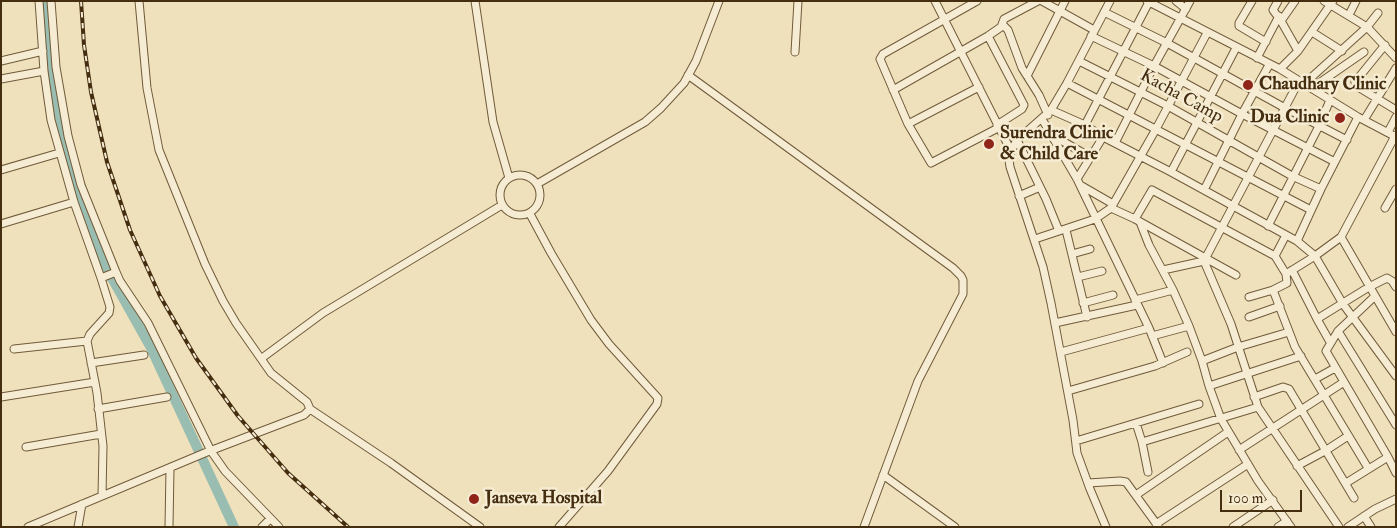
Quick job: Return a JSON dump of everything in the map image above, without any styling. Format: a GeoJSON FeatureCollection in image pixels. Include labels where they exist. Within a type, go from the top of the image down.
{"type":"FeatureCollection","features":[{"type":"Feature","properties":{"kind":"street"},"geometry":{"type":"LineString","coordinates":[[39,1],[44,71],[51,120],[74,202],[101,278],[110,310],[90,334],[87,341],[101,434],[102,496]]}},
{"type":"Feature","properties":{"kind":"street"},"geometry":{"type":"LineString","coordinates":[[51,1],[56,67],[68,136],[81,185],[116,272],[148,323],[209,452],[279,527]]}},
{"type":"Feature","properties":{"kind":"street"},"geometry":{"type":"LineString","coordinates":[[139,1],[147,88],[159,150],[205,264],[223,301],[241,330],[271,373],[306,402],[310,409],[392,463],[480,527]]}},
{"type":"Feature","properties":{"kind":"street"},"geometry":{"type":"LineString","coordinates":[[475,1],[493,122],[509,178]]}},
{"type":"Feature","properties":{"kind":"street"},"geometry":{"type":"LineString","coordinates":[[538,184],[645,122],[667,102],[684,84],[696,61],[719,1]]}},
{"type":"Feature","properties":{"kind":"street"},"geometry":{"type":"LineString","coordinates":[[795,52],[798,1]]}},
{"type":"Feature","properties":{"kind":"street"},"geometry":{"type":"LineString","coordinates":[[935,1],[1011,151]]}},
{"type":"Feature","properties":{"kind":"street"},"geometry":{"type":"LineString","coordinates":[[977,1],[881,56],[882,63],[908,124],[931,163],[998,126],[1022,109],[1024,105],[988,36]]}},
{"type":"Feature","properties":{"kind":"street"},"geometry":{"type":"LineString","coordinates":[[1027,76],[1065,1]]}},
{"type":"Feature","properties":{"kind":"street"},"geometry":{"type":"LineString","coordinates":[[1106,527],[1077,453],[1061,352],[1043,267],[1010,167],[1011,151],[1017,140],[1047,115],[1067,83],[1110,1]]}},
{"type":"Feature","properties":{"kind":"street"},"geometry":{"type":"LineString","coordinates":[[1176,1],[1186,9]]}},
{"type":"Feature","properties":{"kind":"street"},"geometry":{"type":"LineString","coordinates":[[1115,143],[1190,1]]}},
{"type":"Feature","properties":{"kind":"street"},"geometry":{"type":"LineString","coordinates":[[1252,1],[1239,26],[1266,42]]}},
{"type":"Feature","properties":{"kind":"street"},"geometry":{"type":"LineString","coordinates":[[1278,1],[1274,10],[1298,51]]}},
{"type":"Feature","properties":{"kind":"street"},"geometry":{"type":"LineString","coordinates":[[1257,58],[1280,19],[1296,1]]}},
{"type":"Feature","properties":{"kind":"street"},"geometry":{"type":"LineString","coordinates":[[1349,15],[1356,1]]}},
{"type":"Feature","properties":{"kind":"street"},"geometry":{"type":"LineString","coordinates":[[893,90],[988,36],[1003,25],[1006,19],[1036,2],[1060,11],[1123,51],[1335,162]]}},
{"type":"Feature","properties":{"kind":"street"},"geometry":{"type":"LineString","coordinates":[[1085,126],[1148,2],[1280,69],[1330,100],[1395,136],[1341,237],[1289,272],[1285,285],[1249,297]]}},
{"type":"Feature","properties":{"kind":"street"},"geometry":{"type":"LineString","coordinates":[[1280,69],[1298,51],[1329,3],[1367,27],[1396,58]]}},
{"type":"Feature","properties":{"kind":"street"},"geometry":{"type":"LineString","coordinates":[[1104,12],[1167,43],[1346,140]]}},
{"type":"Feature","properties":{"kind":"street"},"geometry":{"type":"LineString","coordinates":[[1163,270],[1204,259],[1223,227],[1273,130],[1301,83],[1342,51],[1367,27],[1378,13]]}},
{"type":"Feature","properties":{"kind":"street"},"geometry":{"type":"LineString","coordinates":[[1003,25],[1010,33],[1020,63],[1037,91],[1047,115],[1051,134],[1079,182],[1149,328],[1163,362]]}},
{"type":"Feature","properties":{"kind":"street"},"geometry":{"type":"LineString","coordinates":[[1034,240],[1096,219],[1112,206],[1156,129],[1206,32]]}},
{"type":"Feature","properties":{"kind":"street"},"geometry":{"type":"LineString","coordinates":[[1312,32],[1342,51]]}},
{"type":"Feature","properties":{"kind":"street"},"geometry":{"type":"LineString","coordinates":[[1385,45],[1356,82],[1358,87],[1396,110]]}},
{"type":"Feature","properties":{"kind":"street"},"geometry":{"type":"LineString","coordinates":[[1171,172],[1236,48]]}},
{"type":"Feature","properties":{"kind":"street"},"geometry":{"type":"LineString","coordinates":[[1,61],[43,51]]}},
{"type":"Feature","properties":{"kind":"street"},"geometry":{"type":"LineString","coordinates":[[1312,88],[1364,52]]}},
{"type":"Feature","properties":{"kind":"street","name":"Kacha Camp"},"geometry":{"type":"LineString","coordinates":[[1079,61],[1197,121],[1292,176],[1321,190]]}},
{"type":"Feature","properties":{"kind":"street"},"geometry":{"type":"LineString","coordinates":[[1204,190],[1269,65]]}},
{"type":"Feature","properties":{"kind":"street"},"geometry":{"type":"LineString","coordinates":[[1297,241],[1346,140],[1396,68]]}},
{"type":"Feature","properties":{"kind":"street"},"geometry":{"type":"LineString","coordinates":[[1,79],[44,71]]}},
{"type":"Feature","properties":{"kind":"street"},"geometry":{"type":"LineString","coordinates":[[688,75],[953,268],[961,276],[964,283],[963,294],[918,381],[864,527]]}},
{"type":"Feature","properties":{"kind":"street"},"geometry":{"type":"LineString","coordinates":[[1067,83],[1311,210]]}},
{"type":"Feature","properties":{"kind":"street"},"geometry":{"type":"LineString","coordinates":[[908,124],[979,87]]}},
{"type":"Feature","properties":{"kind":"street"},"geometry":{"type":"LineString","coordinates":[[1268,226],[1282,195],[1319,126],[1330,100]]}},
{"type":"Feature","properties":{"kind":"street"},"geometry":{"type":"LineString","coordinates":[[1047,115],[1085,126],[1297,241],[1315,256],[1343,304],[1395,373]]}},
{"type":"Feature","properties":{"kind":"street"},"geometry":{"type":"LineString","coordinates":[[1388,132],[1396,118]]}},
{"type":"Feature","properties":{"kind":"street"},"geometry":{"type":"LineString","coordinates":[[1051,134],[1090,157]]}},
{"type":"Feature","properties":{"kind":"street"},"geometry":{"type":"LineString","coordinates":[[1079,182],[1090,157],[1103,137]]}},
{"type":"Feature","properties":{"kind":"street"},"geometry":{"type":"LineString","coordinates":[[1017,140],[1072,254],[1087,317]]}},
{"type":"Feature","properties":{"kind":"street"},"geometry":{"type":"LineString","coordinates":[[1,170],[59,153]]}},
{"type":"Feature","properties":{"kind":"street"},"geometry":{"type":"LineString","coordinates":[[64,168],[75,164]]}},
{"type":"Feature","properties":{"kind":"street"},"geometry":{"type":"LineString","coordinates":[[524,175],[532,178],[538,184],[540,200],[538,206],[530,214],[516,215],[509,213],[502,205],[500,191],[502,184],[509,178],[524,175]]}},
{"type":"Feature","properties":{"kind":"street"},"geometry":{"type":"LineString","coordinates":[[1079,182],[1112,206],[1204,259],[1236,275]]}},
{"type":"Feature","properties":{"kind":"street"},"geometry":{"type":"LineString","coordinates":[[1020,196],[1040,186]]}},
{"type":"Feature","properties":{"kind":"street"},"geometry":{"type":"LineString","coordinates":[[1384,208],[1396,189]]}},
{"type":"Feature","properties":{"kind":"street"},"geometry":{"type":"LineString","coordinates":[[1278,527],[1289,524],[1258,481],[1220,419],[1189,326],[1138,221],[1152,190],[1275,256],[1289,272],[1330,342]]}},
{"type":"Feature","properties":{"kind":"street"},"geometry":{"type":"LineString","coordinates":[[1,224],[74,202]]}},
{"type":"Feature","properties":{"kind":"street"},"geometry":{"type":"LineString","coordinates":[[262,358],[323,313],[502,205]]}},
{"type":"Feature","properties":{"kind":"street"},"geometry":{"type":"LineString","coordinates":[[530,214],[591,320],[609,344],[658,398],[657,404],[608,471],[559,527]]}},
{"type":"Feature","properties":{"kind":"street"},"geometry":{"type":"LineString","coordinates":[[86,234],[98,230]]}},
{"type":"Feature","properties":{"kind":"street"},"geometry":{"type":"LineString","coordinates":[[1275,256],[1286,235]]}},
{"type":"Feature","properties":{"kind":"street"},"geometry":{"type":"LineString","coordinates":[[1341,237],[1374,297],[1396,332]]}},
{"type":"Feature","properties":{"kind":"street"},"geometry":{"type":"LineString","coordinates":[[1072,254],[1090,249]]}},
{"type":"Feature","properties":{"kind":"street"},"geometry":{"type":"LineString","coordinates":[[1204,259],[1231,324],[1258,407],[1339,527]]}},
{"type":"Feature","properties":{"kind":"street"},"geometry":{"type":"LineString","coordinates":[[1078,278],[1102,271]]}},
{"type":"Feature","properties":{"kind":"street"},"geometry":{"type":"LineString","coordinates":[[101,278],[116,272]]}},
{"type":"Feature","properties":{"kind":"street"},"geometry":{"type":"LineString","coordinates":[[1317,319],[1387,278],[1396,287]]}},
{"type":"Feature","properties":{"kind":"street"},"geometry":{"type":"LineString","coordinates":[[1055,323],[1087,317],[1173,290]]}},
{"type":"Feature","properties":{"kind":"street"},"geometry":{"type":"LineString","coordinates":[[1273,290],[1293,344],[1368,468]]}},
{"type":"Feature","properties":{"kind":"street"},"geometry":{"type":"LineString","coordinates":[[1083,303],[1113,295]]}},
{"type":"Feature","properties":{"kind":"street"},"geometry":{"type":"LineString","coordinates":[[1374,297],[1338,331],[1326,352],[1396,473]]}},
{"type":"Feature","properties":{"kind":"street"},"geometry":{"type":"LineString","coordinates":[[1249,317],[1280,306]]}},
{"type":"Feature","properties":{"kind":"street"},"geometry":{"type":"LineString","coordinates":[[1152,336],[1189,326]]}},
{"type":"Feature","properties":{"kind":"street"},"geometry":{"type":"LineString","coordinates":[[1061,352],[1149,328]]}},
{"type":"Feature","properties":{"kind":"street"},"geometry":{"type":"LineString","coordinates":[[1338,331],[1396,425]]}},
{"type":"Feature","properties":{"kind":"street"},"geometry":{"type":"LineString","coordinates":[[1202,361],[1238,347],[1289,332]]}},
{"type":"Feature","properties":{"kind":"street"},"geometry":{"type":"LineString","coordinates":[[14,349],[87,341]]}},
{"type":"Feature","properties":{"kind":"street"},"geometry":{"type":"LineString","coordinates":[[1068,392],[1163,362],[1187,352]]}},
{"type":"Feature","properties":{"kind":"street"},"geometry":{"type":"LineString","coordinates":[[90,363],[144,355]]}},
{"type":"Feature","properties":{"kind":"street"},"geometry":{"type":"LineString","coordinates":[[1209,386],[1301,356]]}},
{"type":"Feature","properties":{"kind":"street"},"geometry":{"type":"LineString","coordinates":[[1315,379],[1336,368]]}},
{"type":"Feature","properties":{"kind":"street"},"geometry":{"type":"LineString","coordinates":[[1,397],[94,382]]}},
{"type":"Feature","properties":{"kind":"street"},"geometry":{"type":"LineString","coordinates":[[1239,450],[1344,382]]}},
{"type":"Feature","properties":{"kind":"street"},"geometry":{"type":"LineString","coordinates":[[1254,397],[1287,387],[1354,498]]}},
{"type":"Feature","properties":{"kind":"street"},"geometry":{"type":"LineString","coordinates":[[98,409],[167,397]]}},
{"type":"Feature","properties":{"kind":"street"},"geometry":{"type":"LineString","coordinates":[[1076,441],[1199,404]]}},
{"type":"Feature","properties":{"kind":"street"},"geometry":{"type":"LineString","coordinates":[[1142,442],[1258,407]]}},
{"type":"Feature","properties":{"kind":"street"},"geometry":{"type":"LineString","coordinates":[[28,527],[194,458],[304,415],[310,409]]}},
{"type":"Feature","properties":{"kind":"street"},"geometry":{"type":"LineString","coordinates":[[1136,423],[1148,472]]}},
{"type":"Feature","properties":{"kind":"street"},"geometry":{"type":"LineString","coordinates":[[1136,495],[1228,432]]}},
{"type":"Feature","properties":{"kind":"street"},"geometry":{"type":"LineString","coordinates":[[26,447],[101,434]]}},
{"type":"Feature","properties":{"kind":"street"},"geometry":{"type":"LineString","coordinates":[[1297,466],[1348,436]]}},
{"type":"Feature","properties":{"kind":"street"},"geometry":{"type":"LineString","coordinates":[[1346,484],[1368,468],[1388,457]]}},
{"type":"Feature","properties":{"kind":"street"},"geometry":{"type":"LineString","coordinates":[[1088,484],[1124,481],[1129,484],[1157,525],[1248,464]]}},
{"type":"Feature","properties":{"kind":"street"},"geometry":{"type":"LineString","coordinates":[[169,527],[170,468]]}},
{"type":"Feature","properties":{"kind":"street"},"geometry":{"type":"LineString","coordinates":[[882,475],[955,527]]}},
{"type":"Feature","properties":{"kind":"street"},"geometry":{"type":"LineString","coordinates":[[1348,527],[1396,499]]}},
{"type":"Feature","properties":{"kind":"street"},"geometry":{"type":"LineString","coordinates":[[1233,527],[1273,500]]}},
{"type":"Feature","properties":{"kind":"street"},"geometry":{"type":"LineString","coordinates":[[78,527],[82,504]]}},
{"type":"Feature","properties":{"kind":"street"},"geometry":{"type":"LineString","coordinates":[[1364,516],[1371,527]]}},
{"type":"Feature","properties":{"kind":"street"},"geometry":{"type":"LineString","coordinates":[[262,527],[270,519]]}},
{"type":"Feature","properties":{"kind":"waterway"},"geometry":{"type":"LineString","coordinates":[[46,1],[54,91],[61,132],[76,190],[103,262],[150,346],[234,527]]}},
{"type":"Feature","properties":{"kind":"railway"},"geometry":{"type":"LineString","coordinates":[[81,1],[84,45],[91,92],[107,162],[130,230],[160,296],[196,358],[238,416],[288,473],[348,527]]}},
{"type":"Feature","properties":{"kind":"place","name":"Chaudhary Clinic"},"geometry":{"type":"Point","coordinates":[1248,85]}},
{"type":"Feature","properties":{"kind":"place","name":"Dua Clinic"},"geometry":{"type":"Point","coordinates":[1340,118]}},
{"type":"Feature","properties":{"kind":"place","name":"Surendra Clinic & Child Care"},"geometry":{"type":"Point","coordinates":[989,144]}},
{"type":"Feature","properties":{"kind":"place","name":"Janseva Hospital"},"geometry":{"type":"Point","coordinates":[474,499]}}]}
